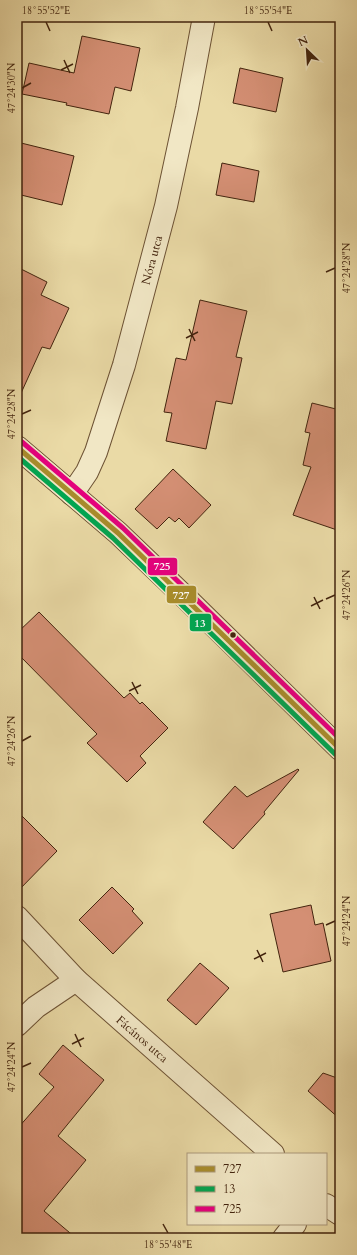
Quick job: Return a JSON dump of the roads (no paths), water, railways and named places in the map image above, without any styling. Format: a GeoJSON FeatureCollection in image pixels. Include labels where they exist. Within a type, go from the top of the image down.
{"type":"FeatureCollection","features":[{"type":"Feature","properties":{"kind":"street","name":"Nóra utca"},"geometry":{"type":"LineString","coordinates":[[72,494],[87,472],[96,452],[124,365],[166,206],[187,108],[204,17]]}},
{"type":"Feature","properties":{"kind":"street"},"geometry":{"type":"LineString","coordinates":[[17,447],[118,533],[340,749]]}},
{"type":"Feature","properties":{"kind":"street","name":"Fácános utca"},"geometry":{"type":"LineString","coordinates":[[17,917],[76,980],[271,1153]]}},
{"type":"Feature","properties":{"kind":"street"},"geometry":{"type":"LineString","coordinates":[[17,1025],[36,1007],[76,980]]}},
{"type":"Feature","properties":{"kind":"street"},"geometry":{"type":"LineString","coordinates":[[327,1206],[340,1214]]}},
{"type":"Feature","properties":{"kind":"street"},"geometry":{"type":"LineString","coordinates":[[284,1238],[294,1225]]}}]}
